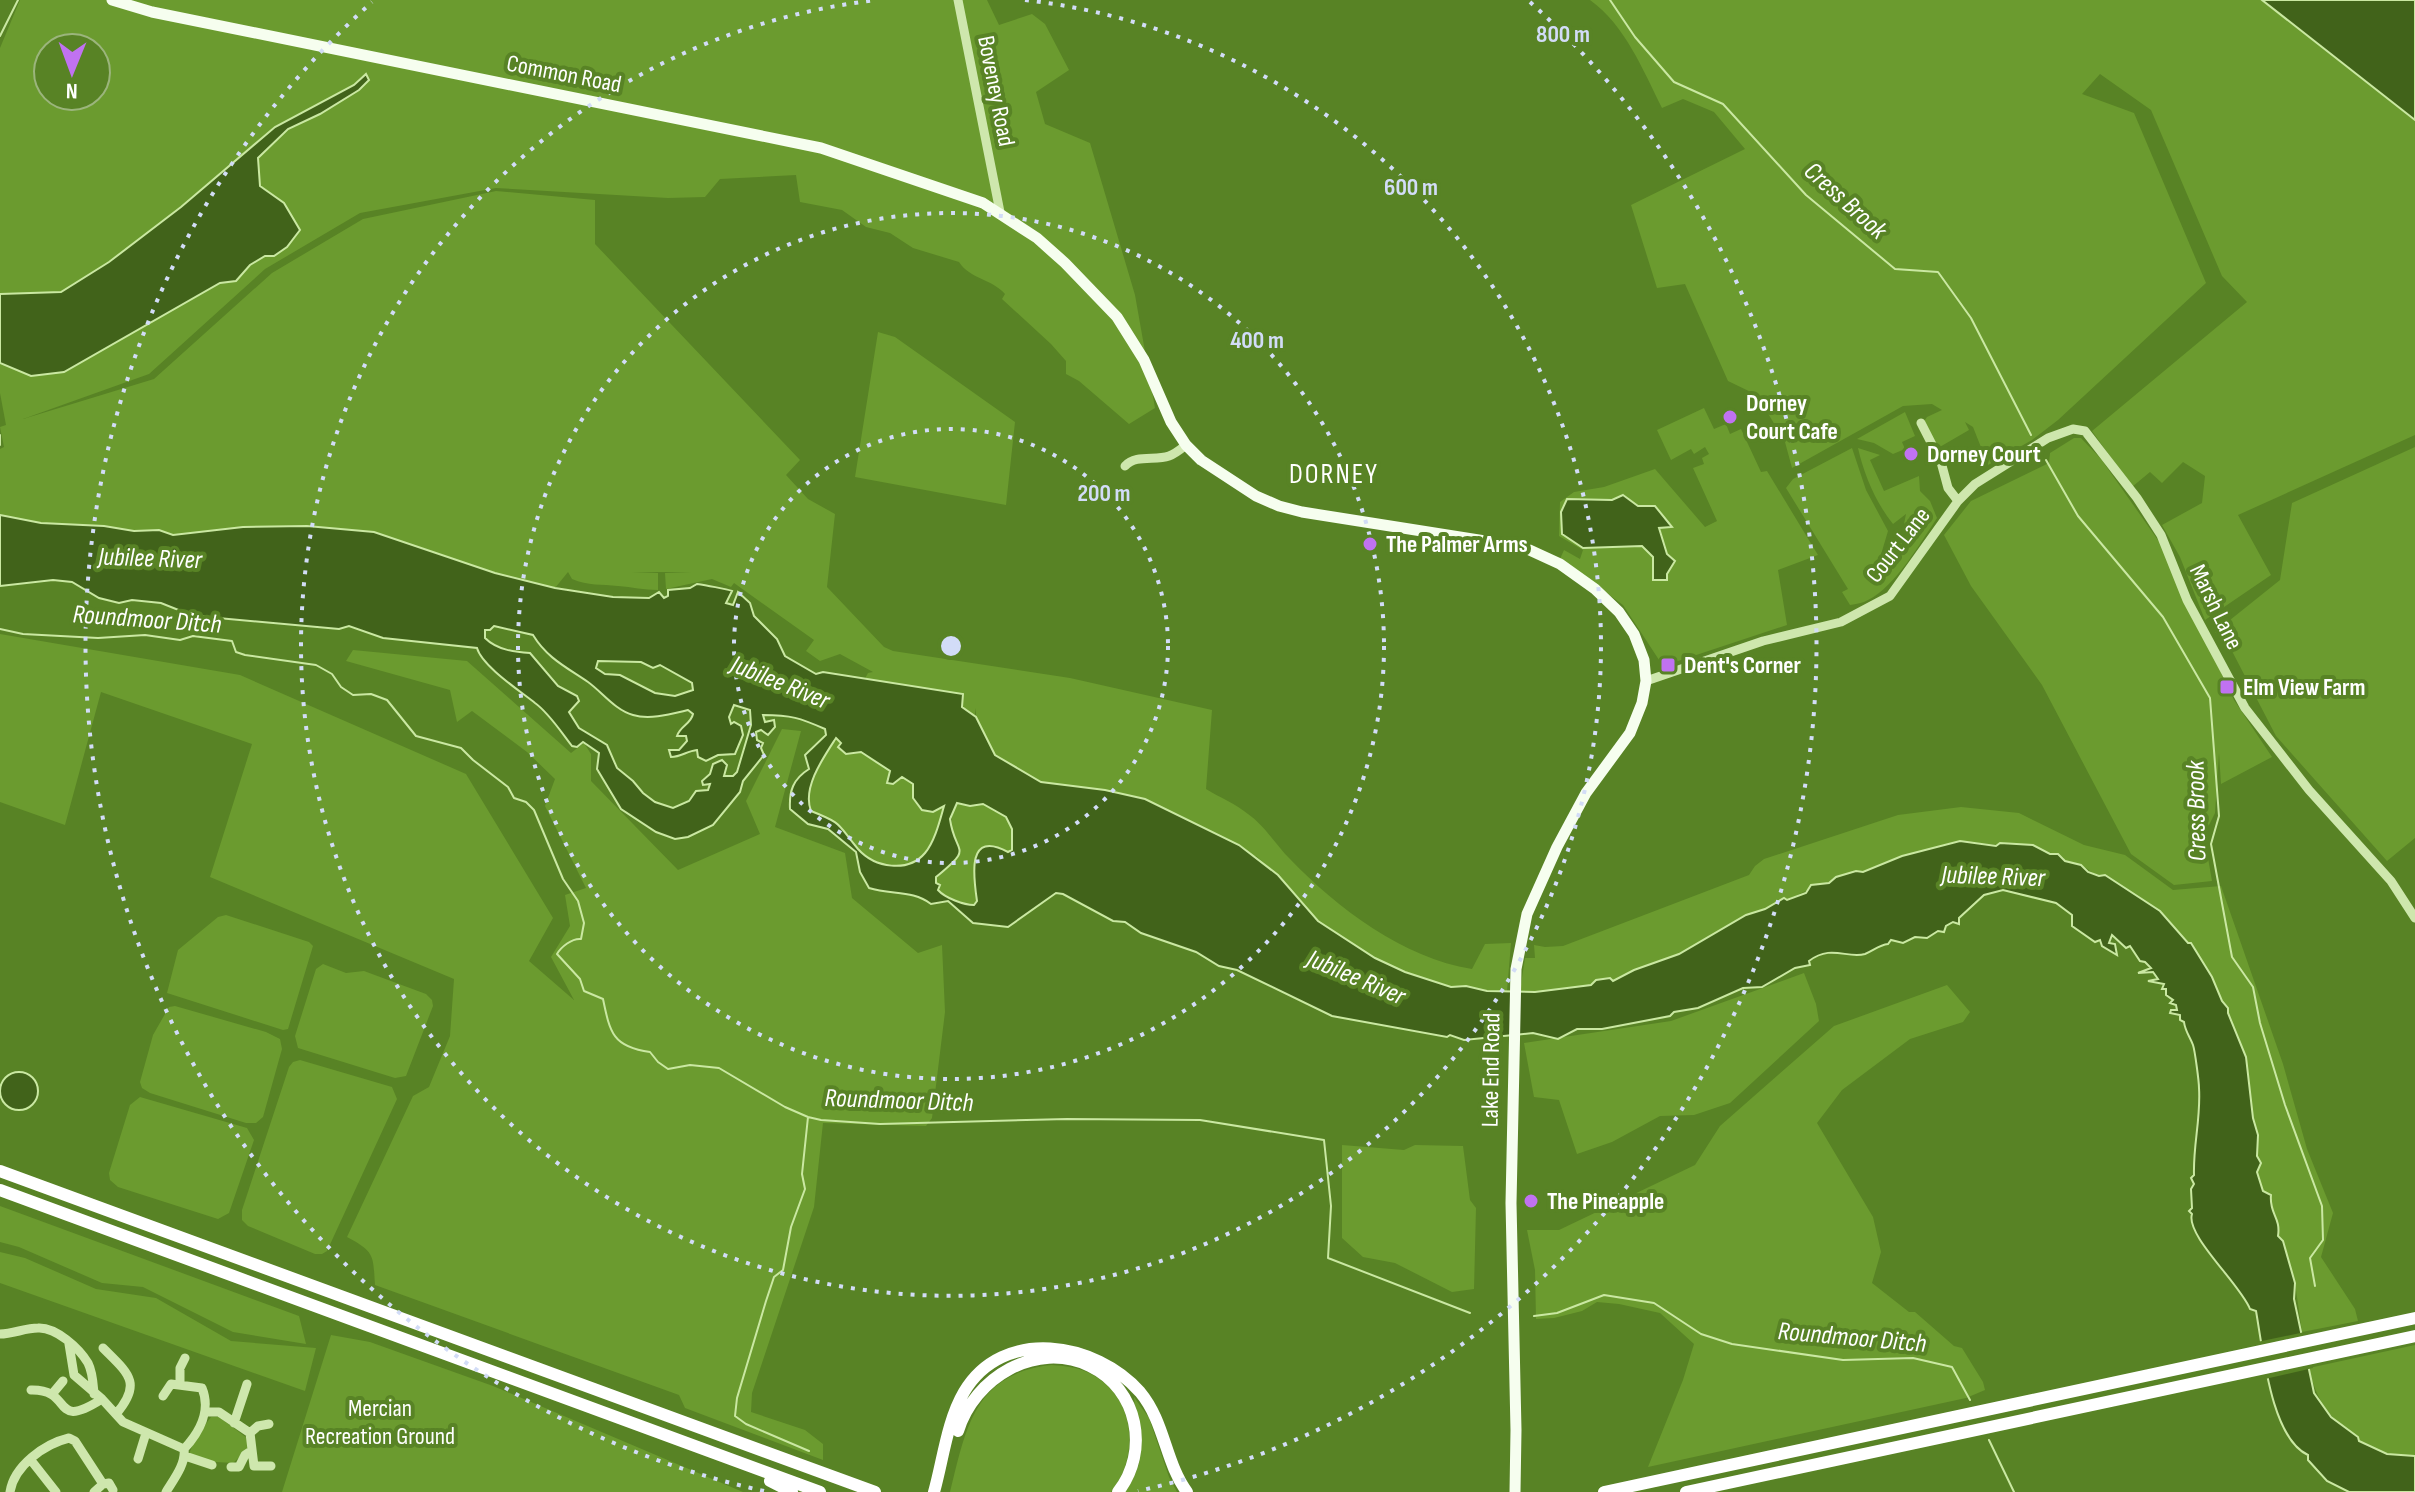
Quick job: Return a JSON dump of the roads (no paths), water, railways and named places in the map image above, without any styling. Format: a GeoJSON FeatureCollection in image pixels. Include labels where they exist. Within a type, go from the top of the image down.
{"type":"FeatureCollection","features":[{"type":"Feature","properties":{"kind":"highway"},"geometry":{"type":"LineString","coordinates":[[0,1171],[875,1492]]}},
{"type":"Feature","properties":{"kind":"highway"},"geometry":{"type":"LineString","coordinates":[[0,1190],[820,1492]]}},
{"type":"Feature","properties":{"kind":"highway"},"geometry":{"type":"LineString","coordinates":[[1604,1492],[2415,1318]]}},
{"type":"Feature","properties":{"kind":"highway"},"geometry":{"type":"LineString","coordinates":[[1686,1492],[2415,1336]]}},
{"type":"Feature","properties":{"kind":"highway"},"geometry":{"type":"LineString","coordinates":[[941,1492],[944,1467],[962,1397],[976,1377],[1006,1356],[1033,1348],[1079,1353],[1104,1363],[1140,1393],[1157,1419],[1175,1471],[1187,1492]]}},
{"type":"Feature","properties":{"kind":"highway"},"geometry":{"type":"LineString","coordinates":[[934,1492],[966,1410],[987,1384],[1004,1372],[1028,1362],[1048,1359],[1073,1360],[1089,1365],[1111,1381],[1125,1397],[1137,1438],[1135,1458],[1118,1492]]}},
{"type":"Feature","properties":{"kind":"highway"},"geometry":{"type":"LineString","coordinates":[[689,1444],[792,1492]]}},
{"type":"Feature","properties":{"kind":"main road","name":"Common Road"},"geometry":{"type":"LineString","coordinates":[[112,0],[152,12],[821,148],[983,203],[1037,238],[1117,317],[1144,360],[1171,422],[1186,445],[1224,477],[1279,506],[1352,521],[1523,547],[1560,564],[1595,589],[1619,612],[1634,634],[1644,660],[1646,681]]}},
{"type":"Feature","properties":{"kind":"main road","name":"Lake End Road"},"geometry":{"type":"LineString","coordinates":[[1515,1492],[1511,1203],[1514,984],[1527,914],[1543,876],[1586,793],[1630,733],[1642,703],[1646,681]]}},
{"type":"Feature","properties":{"kind":"street","name":"Boveney Road"},"geometry":{"type":"LineString","coordinates":[[958,0],[1000,212]]}},
{"type":"Feature","properties":{"kind":"street"},"geometry":{"type":"LineString","coordinates":[[983,203],[995,190]]}},
{"type":"Feature","properties":{"kind":"street"},"geometry":{"type":"LineString","coordinates":[[1921,423],[1941,462],[1948,488],[1958,501]]}},
{"type":"Feature","properties":{"kind":"street","name":"Court Lane"},"geometry":{"type":"LineString","coordinates":[[1646,681],[1763,641],[1841,622],[1890,596],[1958,501],[1975,484],[2048,438],[2073,429]]}},
{"type":"Feature","properties":{"kind":"street","name":"Marsh Lane"},"geometry":{"type":"LineString","coordinates":[[2073,429],[2085,431],[2095,441],[2161,535],[2187,600],[2245,708],[2309,790],[2391,881],[2415,918]]}},
{"type":"Feature","properties":{"kind":"street"},"geometry":{"type":"LineString","coordinates":[[1125,466],[1137,459],[1169,456],[1186,445]]}},
{"type":"Feature","properties":{"kind":"street"},"geometry":{"type":"LineString","coordinates":[[0,1334],[38,1328],[60,1335],[88,1362],[98,1396]]}},
{"type":"Feature","properties":{"kind":"street"},"geometry":{"type":"LineString","coordinates":[[69,1344],[74,1375],[123,1422],[212,1465]]}},
{"type":"Feature","properties":{"kind":"street"},"geometry":{"type":"LineString","coordinates":[[103,1348],[127,1373],[132,1386],[128,1400],[116,1414]]}},
{"type":"Feature","properties":{"kind":"street"},"geometry":{"type":"LineString","coordinates":[[180,1384],[180,1368],[185,1358]]}},
{"type":"Feature","properties":{"kind":"street"},"geometry":{"type":"LineString","coordinates":[[53,1393],[63,1381]]}},
{"type":"Feature","properties":{"kind":"street"},"geometry":{"type":"LineString","coordinates":[[163,1396],[171,1384],[202,1388],[207,1412],[166,1492]]}},
{"type":"Feature","properties":{"kind":"street"},"geometry":{"type":"LineString","coordinates":[[234,1423],[247,1384]]}},
{"type":"Feature","properties":{"kind":"street"},"geometry":{"type":"LineString","coordinates":[[31,1390],[53,1393],[72,1413],[81,1412],[98,1396]]}},
{"type":"Feature","properties":{"kind":"street"},"geometry":{"type":"LineString","coordinates":[[207,1412],[219,1412],[250,1433]]}},
{"type":"Feature","properties":{"kind":"street"},"geometry":{"type":"LineString","coordinates":[[250,1433],[258,1426],[269,1424]]}},
{"type":"Feature","properties":{"kind":"street"},"geometry":{"type":"LineString","coordinates":[[138,1459],[146,1433]]}},
{"type":"Feature","properties":{"kind":"street"},"geometry":{"type":"LineString","coordinates":[[250,1433],[254,1466],[271,1466]]}},
{"type":"Feature","properties":{"kind":"street"},"geometry":{"type":"LineString","coordinates":[[7,1487],[38,1452],[69,1438],[89,1454],[103,1484]]}},
{"type":"Feature","properties":{"kind":"street"},"geometry":{"type":"LineString","coordinates":[[231,1467],[239,1467],[251,1451]]}},
{"type":"Feature","properties":{"kind":"street"},"geometry":{"type":"LineString","coordinates":[[30,1459],[56,1492]]}},
{"type":"Feature","properties":{"kind":"street"},"geometry":{"type":"LineString","coordinates":[[94,1492],[109,1483],[113,1490]]}},
{"type":"Feature","properties":{"kind":"water"},"geometry":{"type":"Polygon","coordinates":[[[2262,0],[2415,0],[2415,120],[2262,0]]]}},
{"type":"Feature","properties":{"kind":"water"},"geometry":{"type":"Polygon","coordinates":[[[366,74],[369,80],[359,90],[288,129],[258,158],[260,186],[284,203],[300,230],[287,247],[274,256],[265,256],[250,265],[236,281],[220,283],[64,372],[31,376],[0,363],[0,294],[61,292],[109,262],[181,207],[275,127],[354,85],[366,74]]]}},
{"type":"Feature","properties":{"kind":"water"},"geometry":{"type":"Polygon","coordinates":[[[1623,495],[1638,506],[1655,506],[1672,527],[1659,528],[1667,554],[1675,561],[1667,580],[1653,580],[1653,557],[1642,546],[1583,548],[1562,534],[1561,512],[1567,499],[1612,500],[1623,495]]]}},
{"type":"Feature","properties":{"kind":"water","name":"Jubilee River"},"geometry":{"type":"Polygon","coordinates":[[[0,515],[41,523],[104,526],[134,531],[159,530],[173,535],[243,527],[307,526],[374,532],[495,573],[555,588],[613,597],[649,598],[659,592],[664,598],[668,596],[668,590],[690,588],[697,584],[732,591],[726,603],[733,605],[738,592],[750,603],[754,616],[777,639],[785,656],[816,674],[823,672],[963,694],[962,707],[976,717],[995,755],[1041,782],[1105,790],[1145,799],[1239,845],[1278,875],[1318,921],[1375,958],[1451,987],[1535,992],[1591,985],[1596,980],[1610,978],[1613,981],[1679,954],[1746,915],[1784,898],[1787,900],[1806,893],[1811,885],[1829,883],[1836,877],[1863,872],[1902,856],[1960,841],[1996,846],[2000,843],[2033,845],[2050,854],[2058,854],[2065,861],[2081,865],[2088,872],[2105,875],[2160,911],[2191,943],[2212,977],[2228,1008],[2246,1057],[2258,1135],[2257,1156],[2261,1163],[2257,1172],[2263,1191],[2271,1195],[2278,1236],[2283,1241],[2295,1283],[2294,1299],[2314,1393],[2331,1417],[2359,1441],[2387,1454],[2415,1456],[2415,1492],[2349,1492],[2327,1481],[2285,1431],[2271,1391],[2256,1311],[2250,1309],[2205,1247],[2189,1211],[2192,1208],[2191,1189],[2194,1184],[2191,1178],[2194,1175],[2199,1099],[2194,1048],[2184,1022],[2180,1020],[2180,1015],[2170,1013],[2177,1010],[2176,1005],[2170,1003],[2173,1000],[2166,995],[2166,989],[2162,989],[2164,984],[2148,981],[2158,979],[2153,972],[2138,973],[2151,968],[2140,961],[2130,946],[2126,948],[2112,935],[2109,943],[2115,944],[2117,955],[2102,946],[2100,940],[2095,942],[2072,926],[2072,915],[2056,903],[2003,890],[1984,895],[1959,918],[1959,924],[1953,922],[1946,926],[1944,932],[1938,931],[1927,938],[1915,937],[1903,943],[1891,940],[1865,954],[1824,953],[1809,961],[1810,965],[1795,968],[1762,987],[1743,988],[1698,1008],[1674,1012],[1670,1016],[1602,1029],[1577,1029],[1558,1039],[1533,1033],[1464,1040],[1450,1035],[1447,1037],[1332,1016],[1237,970],[1219,966],[1196,952],[1141,933],[1125,922],[1113,921],[1063,894],[1056,893],[1008,927],[973,923],[948,901],[931,904],[910,895],[869,888],[860,872],[856,852],[828,829],[808,824],[790,809],[793,786],[809,769],[805,755],[826,735],[825,729],[802,720],[763,715],[765,722],[774,720],[775,727],[768,735],[761,730],[756,732],[757,740],[763,743],[761,748],[764,755],[743,781],[740,792],[713,825],[688,837],[675,839],[656,832],[621,809],[597,769],[599,753],[583,742],[577,747],[572,746],[545,712],[494,670],[477,648],[383,638],[349,626],[339,629],[207,617],[161,603],[132,600],[119,603],[99,598],[72,582],[53,580],[0,586],[0,515]],[[494,626],[485,630],[485,638],[490,642],[506,650],[530,653],[558,686],[577,696],[579,701],[569,712],[579,728],[607,745],[617,768],[655,802],[673,808],[689,801],[696,791],[708,790],[710,784],[703,785],[702,781],[710,774],[713,764],[722,760],[727,765],[724,776],[733,776],[737,772],[751,725],[750,710],[734,705],[729,717],[731,724],[734,722],[741,726],[743,735],[735,754],[718,755],[706,761],[698,757],[697,750],[671,757],[669,750],[679,750],[687,741],[686,736],[677,736],[692,717],[688,710],[653,717],[626,713],[551,656],[533,635],[494,626]],[[598,661],[596,668],[605,674],[620,675],[655,693],[675,696],[693,690],[692,683],[660,665],[653,668],[641,662],[598,661]],[[836,738],[820,764],[809,793],[811,811],[835,822],[858,849],[882,864],[901,866],[925,853],[932,843],[944,806],[933,812],[922,810],[913,798],[913,784],[902,777],[893,784],[887,783],[890,771],[861,752],[846,754],[838,747],[841,743],[836,738]],[[957,803],[950,819],[960,850],[955,860],[936,877],[936,883],[945,896],[974,905],[977,901],[974,868],[979,851],[985,847],[1008,852],[1012,850],[1012,829],[1006,817],[983,804],[970,806],[957,803]]]}},
{"type":"Feature","properties":{"kind":"water"},"geometry":{"type":"Polygon","coordinates":[[[19,1072],[32,1078],[38,1091],[32,1104],[19,1110],[6,1104],[0,1091],[6,1078],[19,1072]]]}},
{"type":"Feature","properties":{"kind":"waterway"},"geometry":{"type":"LineString","coordinates":[[0,36],[18,0]]}},
{"type":"Feature","properties":{"kind":"waterway","name":"Cress Brook"},"geometry":{"type":"LineString","coordinates":[[1610,0],[1635,37],[1674,82],[1723,104],[1806,195],[1895,269],[1938,272],[1971,318],[2031,435]]}},
{"type":"Feature","properties":{"kind":"waterway"},"geometry":{"type":"LineString","coordinates":[[0,435],[0,445]]}},
{"type":"Feature","properties":{"kind":"waterway","name":"Cress Brook"},"geometry":{"type":"LineString","coordinates":[[2046,460],[2078,516],[2163,617],[2210,698],[2219,816],[2211,844],[2232,957],[2253,987],[2260,1023],[2285,1105],[2322,1206],[2323,1240],[2310,1258],[2315,1286]]}},
{"type":"Feature","properties":{"kind":"waterway","name":"Roundmoor Ditch"},"geometry":{"type":"LineString","coordinates":[[0,629],[23,634],[98,638],[145,635],[180,640],[193,636],[232,641],[236,652],[245,655],[316,665],[332,674],[341,687],[353,695],[371,694],[387,700],[416,736],[461,748],[508,787],[514,798],[526,802],[534,810],[563,879],[578,901],[584,923],[581,939],[567,944],[557,954],[580,979],[584,991],[603,999],[615,1036],[628,1046],[650,1052],[668,1069],[690,1065],[719,1068],[785,1107],[821,1120],[880,1124],[1067,1119],[1200,1120],[1324,1140],[1331,1206],[1328,1258],[1470,1313]]}},
{"type":"Feature","properties":{"kind":"waterway"},"geometry":{"type":"LineString","coordinates":[[808,1117],[802,1174],[805,1189],[791,1227],[783,1270],[774,1277],[766,1301],[737,1398],[735,1416],[746,1424],[809,1451]]}},
{"type":"Feature","properties":{"kind":"waterway","name":"Roundmoor Ditch"},"geometry":{"type":"LineString","coordinates":[[1534,1316],[1557,1313],[1604,1295],[1654,1303],[1701,1334],[1732,1344],[1843,1360],[1913,1358],[1952,1367],[1970,1400]]}},
{"type":"Feature","properties":{"kind":"waterway","name":"Roundmoor Ditch"},"geometry":{"type":"LineString","coordinates":[[1989,1440],[2014,1492]]}},
{"type":"Feature","properties":{"kind":"place","name":"Dorney Court Cafe"},"geometry":{"type":"Point","coordinates":[1730,417]}},
{"type":"Feature","properties":{"kind":"place","name":"Dorney Court"},"geometry":{"type":"Point","coordinates":[1911,454]}},
{"type":"Feature","properties":{"kind":"place","name":"The Palmer Arms"},"geometry":{"type":"Point","coordinates":[1370,544]}},
{"type":"Feature","properties":{"kind":"place","name":"Dent's Corner"},"geometry":{"type":"Point","coordinates":[1668,665]}},
{"type":"Feature","properties":{"kind":"place","name":"Elm View Farm"},"geometry":{"type":"Point","coordinates":[2227,687]}},
{"type":"Feature","properties":{"kind":"place","name":"The Pineapple"},"geometry":{"type":"Point","coordinates":[1531,1201]}},
{"type":"Feature","properties":{"kind":"district","name":"DORNEY"},"geometry":{"type":"Point","coordinates":[1334,474]}},
{"type":"Feature","properties":{"kind":"park label","name":"Mercian Recreation Ground"},"geometry":{"type":"Point","coordinates":[380,1422]}}]}
